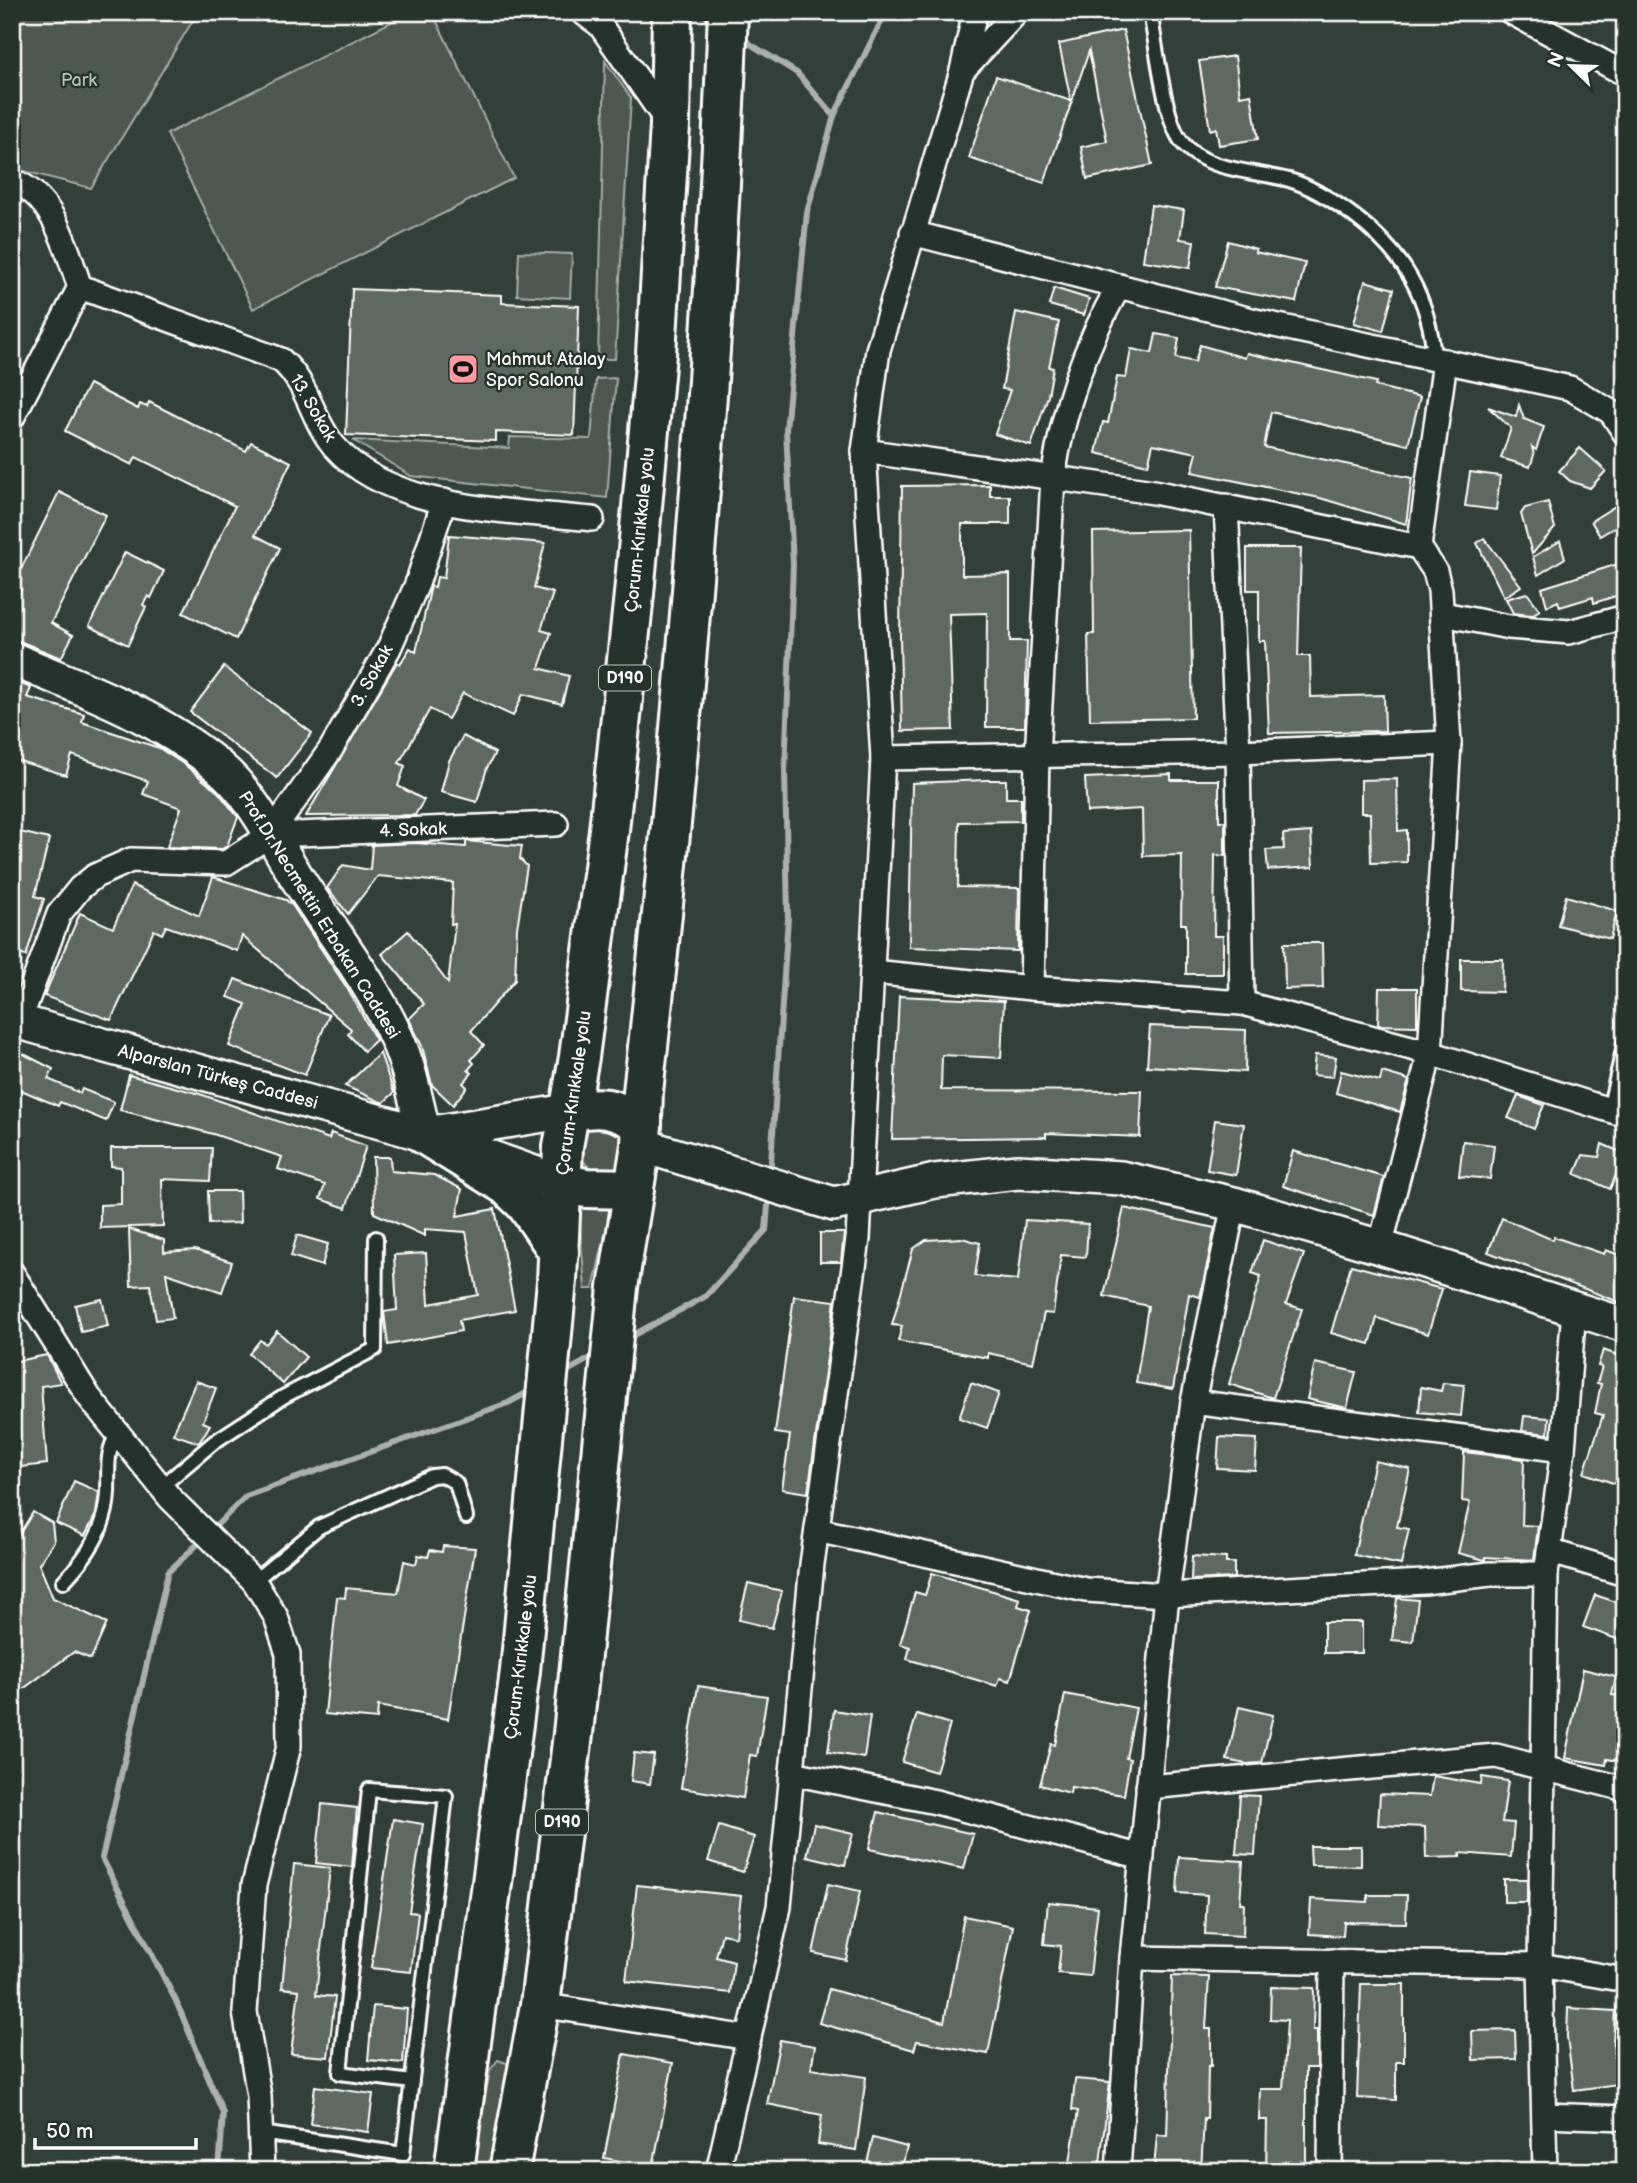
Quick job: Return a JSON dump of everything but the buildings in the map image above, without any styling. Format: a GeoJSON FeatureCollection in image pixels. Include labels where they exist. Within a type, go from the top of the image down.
{"type":"FeatureCollection","features":[{"type":"Feature","properties":{"kind":"highway","name":"Çorum-Kırıkkale yolu"},"geometry":{"type":"LineString","coordinates":[[454,2171],[520,1671],[540,1482],[568,1111],[579,1056],[609,830],[633,608],[651,420],[670,125],[672,12]]}},
{"type":"Feature","properties":{"kind":"highway","name":"D190"},"geometry":{"type":"LineString","coordinates":[[509,2171],[540,2005],[573,1734],[618,1287],[642,1134],[706,409],[728,12]]}},
{"type":"Feature","properties":{"kind":"highway"},"geometry":{"type":"LineString","coordinates":[[568,1111],[596,1107],[616,1109],[642,1134]]}},
{"type":"Feature","properties":{"kind":"highway"},"geometry":{"type":"LineString","coordinates":[[424,1134],[506,1185],[526,1203],[558,1266]]}},
{"type":"Feature","properties":{"kind":"highway"},"geometry":{"type":"LineString","coordinates":[[562,1183],[586,1188],[634,1189]]}},
{"type":"Feature","properties":{"kind":"street"},"geometry":{"type":"LineString","coordinates":[[582,12],[600,25],[670,125]]}},
{"type":"Feature","properties":{"kind":"street"},"geometry":{"type":"LineString","coordinates":[[726,2169],[749,2038],[779,1907],[817,1530],[858,1239],[846,1202],[872,972],[883,758],[864,451],[878,350],[962,71],[975,12]]}},
{"type":"Feature","properties":{"kind":"street"},"geometry":{"type":"LineString","coordinates":[[962,71],[1017,12]]}},
{"type":"Feature","properties":{"kind":"street"},"geometry":{"type":"LineString","coordinates":[[1511,12],[1625,74]]}},
{"type":"Feature","properties":{"kind":"street"},"geometry":{"type":"LineString","coordinates":[[12,181],[21,184],[48,211],[61,234],[80,286],[12,418]]}},
{"type":"Feature","properties":{"kind":"street"},"geometry":{"type":"LineString","coordinates":[[912,233],[1255,321],[1570,388],[1611,412],[1625,433]]}},
{"type":"Feature","properties":{"kind":"street","name":"13. Sokak"},"geometry":{"type":"LineString","coordinates":[[80,286],[281,360],[296,373],[332,444],[346,458],[408,492],[444,502],[592,519]]}},
{"type":"Feature","properties":{"kind":"street"},"geometry":{"type":"LineString","coordinates":[[1032,988],[1037,755],[1053,478],[1063,422],[1075,378],[1087,346],[1119,286]]}},
{"type":"Feature","properties":{"kind":"street"},"geometry":{"type":"LineString","coordinates":[[1380,1247],[1430,1053],[1449,743],[1443,614],[1435,571],[1419,547],[1440,360]]}},
{"type":"Feature","properties":{"kind":"street"},"geometry":{"type":"LineString","coordinates":[[864,451],[1226,506],[1419,547]]}},
{"type":"Feature","properties":{"kind":"street","name":"3. Sokak"},"geometry":{"type":"LineString","coordinates":[[270,835],[331,749],[389,648],[417,584],[444,502]]}},
{"type":"Feature","properties":{"kind":"street"},"geometry":{"type":"LineString","coordinates":[[1226,506],[1238,752],[1242,1003]]}},
{"type":"Feature","properties":{"kind":"street"},"geometry":{"type":"LineString","coordinates":[[1443,614],[1509,627],[1569,632],[1625,617]]}},
{"type":"Feature","properties":{"kind":"street","name":"Prof.Dr.Necmettin Erbakan Caddesi"},"geometry":{"type":"LineString","coordinates":[[12,659],[124,706],[185,741],[234,780],[250,799],[391,1027],[405,1058],[424,1134]]}},
{"type":"Feature","properties":{"kind":"street"},"geometry":{"type":"LineString","coordinates":[[883,758],[1238,752],[1449,743]]}},
{"type":"Feature","properties":{"kind":"street","name":"4. Sokak"},"geometry":{"type":"LineString","coordinates":[[270,835],[556,824]]}},
{"type":"Feature","properties":{"kind":"street"},"geometry":{"type":"LineString","coordinates":[[16,1021],[59,914],[80,888],[95,876],[131,860],[226,863],[270,835]]}},
{"type":"Feature","properties":{"kind":"street"},"geometry":{"type":"LineString","coordinates":[[872,972],[1032,988],[1242,1003],[1430,1053],[1617,1112]]}},
{"type":"Feature","properties":{"kind":"street","name":"Alparslan Türkeş Caddesi"},"geometry":{"type":"LineString","coordinates":[[16,1021],[424,1134],[562,1183]]}},
{"type":"Feature","properties":{"kind":"street"},"geometry":{"type":"LineString","coordinates":[[424,1134],[568,1111]]}},
{"type":"Feature","properties":{"kind":"street"},"geometry":{"type":"LineString","coordinates":[[642,1134],[728,1169],[846,1202],[935,1181],[1018,1172],[1121,1178],[1234,1204],[1625,1325]]}},
{"type":"Feature","properties":{"kind":"street"},"geometry":{"type":"LineString","coordinates":[[1118,2171],[1132,1958],[1167,1595],[1193,1402],[1234,1204]]}},
{"type":"Feature","properties":{"kind":"street"},"geometry":{"type":"LineString","coordinates":[[12,1273],[89,1398],[165,1493],[254,1581],[276,1617],[288,1654],[289,1746],[254,1885],[245,2012],[259,2096],[262,2171]]}},
{"type":"Feature","properties":{"kind":"street"},"geometry":{"type":"LineString","coordinates":[[1545,2171],[1540,1965],[1547,1562],[1563,1450],[1573,1309]]}},
{"type":"Feature","properties":{"kind":"street"},"geometry":{"type":"LineString","coordinates":[[1193,1402],[1563,1450]]}},
{"type":"Feature","properties":{"kind":"street"},"geometry":{"type":"LineString","coordinates":[[817,1530],[1086,1590],[1167,1595],[1424,1581],[1490,1574],[1547,1562],[1625,1574]]}},
{"type":"Feature","properties":{"kind":"street"},"geometry":{"type":"LineString","coordinates":[[1148,1787],[1496,1756],[1625,1789]]}},
{"type":"Feature","properties":{"kind":"street"},"geometry":{"type":"LineString","coordinates":[[792,1773],[936,1802],[1142,1857]]}},
{"type":"Feature","properties":{"kind":"street"},"geometry":{"type":"LineString","coordinates":[[1132,1958],[1540,1965],[1625,1980]]}},
{"type":"Feature","properties":{"kind":"street"},"geometry":{"type":"LineString","coordinates":[[1329,2171],[1332,1961]]}},
{"type":"Feature","properties":{"kind":"street"},"geometry":{"type":"LineString","coordinates":[[540,2005],[749,2038]]}},
{"type":"Feature","properties":{"kind":"street"},"geometry":{"type":"LineString","coordinates":[[1544,2115],[1625,2118]]}},
{"type":"Feature","properties":{"kind":"lane"},"geometry":{"type":"LineString","coordinates":[[1150,12],[1170,116],[1182,143],[1206,161],[1292,181],[1319,192],[1364,224],[1401,260],[1412,277],[1428,314],[1440,360]]}},
{"type":"Feature","properties":{"kind":"lane"},"geometry":{"type":"LineString","coordinates":[[1617,1112],[1625,1041]]}},
{"type":"Feature","properties":{"kind":"lane"},"geometry":{"type":"LineString","coordinates":[[165,1493],[214,1441],[283,1397],[375,1349],[376,1238]]}},
{"type":"Feature","properties":{"kind":"lane"},"geometry":{"type":"LineString","coordinates":[[63,1583],[86,1558],[98,1532],[108,1494],[110,1450],[118,1434]]}},
{"type":"Feature","properties":{"kind":"lane"},"geometry":{"type":"LineString","coordinates":[[254,1581],[319,1527],[432,1476],[442,1475],[456,1483],[466,1517]]}},
{"type":"Feature","properties":{"kind":"lane"},"geometry":{"type":"LineString","coordinates":[[261,2133],[403,2154],[412,2082],[446,1796],[369,1790],[340,2073],[412,2082]]}},
{"type":"Feature","properties":{"kind":"green space","name":"Park"},"geometry":{"type":"Polygon","coordinates":[[[12,12],[198,12],[91,188],[12,168],[12,12]]]}},
{"type":"Feature","properties":{"kind":"green space"},"geometry":{"type":"Polygon","coordinates":[[[411,12],[432,12],[514,178],[253,309],[167,134],[411,12]]]}},
{"type":"Feature","properties":{"kind":"green space"},"geometry":{"type":"Polygon","coordinates":[[[605,61],[631,98],[615,359],[598,359],[605,61]]]}},
{"type":"Feature","properties":{"kind":"green space"},"geometry":{"type":"Polygon","coordinates":[[[519,252],[572,254],[570,298],[517,295],[519,252]]]}},
{"type":"Feature","properties":{"kind":"green space"},"geometry":{"type":"Polygon","coordinates":[[[616,378],[607,498],[411,476],[353,440],[509,448],[510,437],[591,439],[596,379],[616,378]]]}},
{"type":"Feature","properties":{"kind":"green space"},"geometry":{"type":"Polygon","coordinates":[[[598,1121],[626,1136],[619,1166],[607,1171],[591,1168],[579,1155],[583,1130],[598,1121]]]}},
{"type":"Feature","properties":{"kind":"green space"},"geometry":{"type":"Polygon","coordinates":[[[578,1200],[612,1203],[593,1289],[585,1289],[578,1200]]]}},
{"type":"Feature","properties":{"kind":"green space"},"geometry":{"type":"Polygon","coordinates":[[[498,2060],[512,2065],[496,2171],[472,2171],[490,2070],[498,2060]]]}},
{"type":"Feature","properties":{"kind":"waterway"},"geometry":{"type":"LineString","coordinates":[[699,12],[715,22]]}},
{"type":"Feature","properties":{"kind":"waterway"},"geometry":{"type":"LineString","coordinates":[[770,1176],[788,918],[785,771],[793,565],[786,430],[807,212],[834,116],[886,12]]}},
{"type":"Feature","properties":{"kind":"waterway"},"geometry":{"type":"LineString","coordinates":[[739,37],[797,73],[834,116]]}},
{"type":"Feature","properties":{"kind":"waterway"},"geometry":{"type":"LineString","coordinates":[[626,1339],[706,1296],[766,1230],[769,1193]]}},
{"type":"Feature","properties":{"kind":"waterway"},"geometry":{"type":"LineString","coordinates":[[562,1374],[598,1354]]}},
{"type":"Feature","properties":{"kind":"waterway"},"geometry":{"type":"LineString","coordinates":[[211,1531],[246,1496],[508,1403],[534,1389]]}},
{"type":"Feature","properties":{"kind":"waterway"},"geometry":{"type":"LineString","coordinates":[[203,1539],[168,1572],[102,1858],[176,2001],[223,2113],[219,2171]]}},
{"type":"Feature","properties":{"kind":"place","name":"Mahmut Atalay Spor Salonu"},"geometry":{"type":"Point","coordinates":[463,369]}}]}
